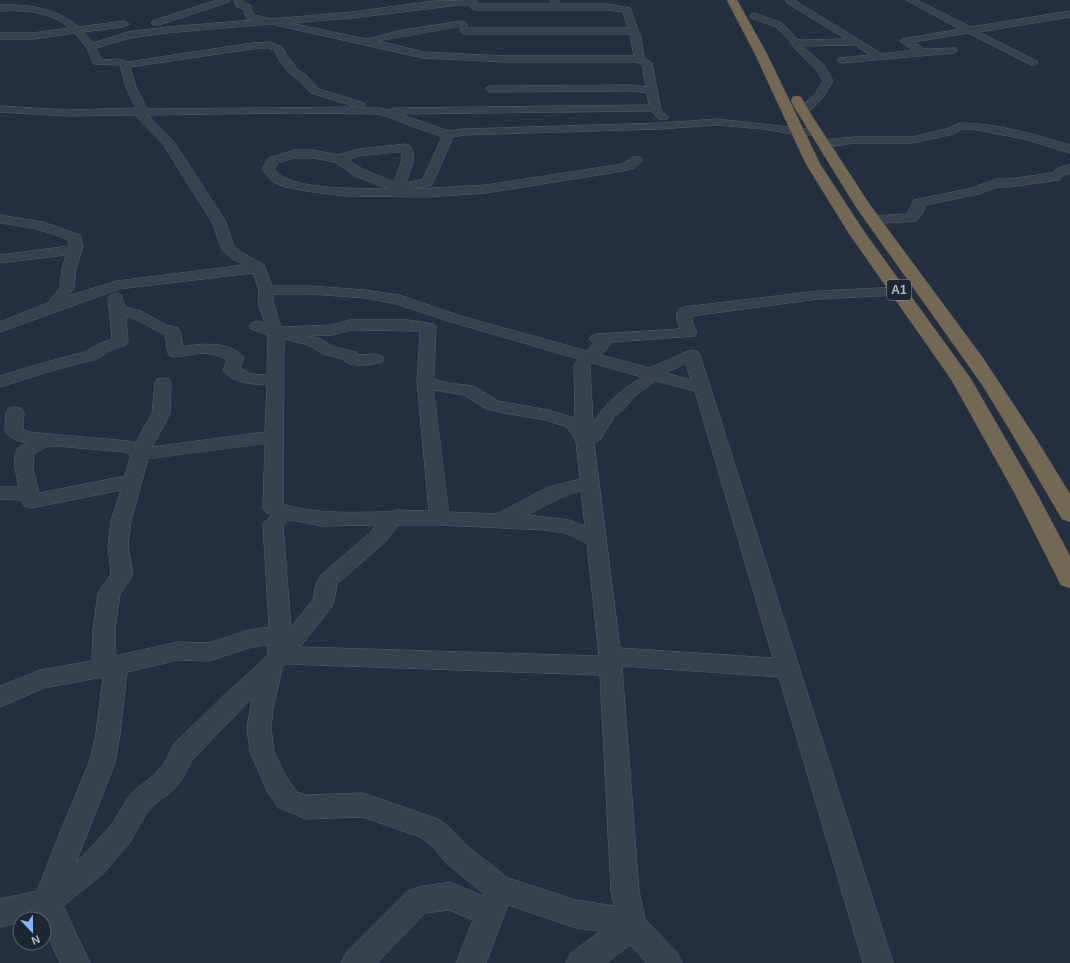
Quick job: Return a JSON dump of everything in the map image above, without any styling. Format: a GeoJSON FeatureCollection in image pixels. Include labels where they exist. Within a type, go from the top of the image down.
{"type":"FeatureCollection","features":[{"type":"Feature","properties":{"kind":"highway","name":"A1"},"geometry":{"type":"LineString","coordinates":[[732,0],[761,54],[813,164],[858,236],[899,291],[964,385],[1025,492],[1070,579]]}},
{"type":"Feature","properties":{"kind":"highway","name":"A1"},"geometry":{"type":"LineString","coordinates":[[743,0],[754,16],[782,69],[801,111],[872,220],[988,377],[1070,514]]}},
{"type":"Feature","properties":{"kind":"highway"},"geometry":{"type":"LineString","coordinates":[[835,200],[858,199]]}},
{"type":"Feature","properties":{"kind":"street"},"geometry":{"type":"LineString","coordinates":[[128,35],[133,31],[226,0]]}},
{"type":"Feature","properties":{"kind":"street"},"geometry":{"type":"LineString","coordinates":[[238,0],[240,5],[247,7],[250,17],[415,52],[423,55],[438,57],[459,48],[532,56],[639,59],[647,63],[656,111],[666,119],[685,123]]}},
{"type":"Feature","properties":{"kind":"street"},"geometry":{"type":"LineString","coordinates":[[910,0],[1033,63]]}},
{"type":"Feature","properties":{"kind":"street"},"geometry":{"type":"LineString","coordinates":[[91,47],[128,35],[200,26],[352,15],[455,2],[475,2],[475,7],[554,3],[622,8],[627,10],[636,37],[639,59]]}},
{"type":"Feature","properties":{"kind":"street"},"geometry":{"type":"LineString","coordinates":[[455,2],[463,6],[461,12],[464,28]]}},
{"type":"Feature","properties":{"kind":"street"},"geometry":{"type":"LineString","coordinates":[[789,2],[880,57]]}},
{"type":"Feature","properties":{"kind":"street"},"geometry":{"type":"LineString","coordinates":[[0,8],[53,9],[77,30],[91,47],[98,62],[111,63],[120,61],[126,70],[131,87],[142,109],[141,111],[168,142],[219,222],[227,246],[236,255],[259,268],[266,290],[266,304],[273,324],[269,330],[276,381],[273,508],[321,519],[440,518],[559,525],[569,527],[597,538]]}},
{"type":"Feature","properties":{"kind":"street"},"geometry":{"type":"LineString","coordinates":[[754,16],[773,16],[776,11]]}},
{"type":"Feature","properties":{"kind":"street"},"geometry":{"type":"LineString","coordinates":[[922,52],[904,41],[1070,14]]}},
{"type":"Feature","properties":{"kind":"street"},"geometry":{"type":"LineString","coordinates":[[754,16],[779,25],[791,36],[799,48],[820,67],[828,81],[819,96],[801,111]]}},
{"type":"Feature","properties":{"kind":"street"},"geometry":{"type":"LineString","coordinates":[[0,36],[33,36],[124,24]]}},
{"type":"Feature","properties":{"kind":"street"},"geometry":{"type":"LineString","coordinates":[[459,48],[458,34],[464,28]]}},
{"type":"Feature","properties":{"kind":"street"},"geometry":{"type":"LineString","coordinates":[[364,41],[403,32],[464,28],[535,35],[633,31]]}},
{"type":"Feature","properties":{"kind":"street"},"geometry":{"type":"LineString","coordinates":[[290,36],[311,30]]}},
{"type":"Feature","properties":{"kind":"street"},"geometry":{"type":"LineString","coordinates":[[2,46],[11,37]]}},
{"type":"Feature","properties":{"kind":"street"},"geometry":{"type":"LineString","coordinates":[[260,45],[260,41],[275,38]]}},
{"type":"Feature","properties":{"kind":"street"},"geometry":{"type":"LineString","coordinates":[[211,40],[217,51]]}},
{"type":"Feature","properties":{"kind":"street"},"geometry":{"type":"LineString","coordinates":[[796,43],[857,42]]}},
{"type":"Feature","properties":{"kind":"street"},"geometry":{"type":"LineString","coordinates":[[126,70],[156,68],[154,56],[270,45],[279,50],[283,58],[294,72],[306,80],[315,92],[380,111],[448,135],[463,132],[660,126],[685,123],[727,122],[798,132],[820,138],[854,140],[912,140],[950,132],[960,126],[972,126],[1026,136],[1070,149]]}},
{"type":"Feature","properties":{"kind":"street"},"geometry":{"type":"LineString","coordinates":[[229,50],[234,59]]}},
{"type":"Feature","properties":{"kind":"street"},"geometry":{"type":"LineString","coordinates":[[842,60],[953,50]]}},
{"type":"Feature","properties":{"kind":"street"},"geometry":{"type":"LineString","coordinates":[[490,90],[633,88],[652,91]]}},
{"type":"Feature","properties":{"kind":"street"},"geometry":{"type":"LineString","coordinates":[[293,110],[312,98],[315,92]]}},
{"type":"Feature","properties":{"kind":"street"},"geometry":{"type":"LineString","coordinates":[[0,109],[67,113],[141,111],[380,111],[656,108]]}},
{"type":"Feature","properties":{"kind":"street"},"geometry":{"type":"LineString","coordinates":[[439,110],[453,126],[463,132]]}},
{"type":"Feature","properties":{"kind":"street"},"geometry":{"type":"LineString","coordinates":[[339,159],[348,168],[362,176],[397,190],[428,182],[448,135]]}},
{"type":"Feature","properties":{"kind":"street"},"geometry":{"type":"LineString","coordinates":[[397,190],[408,160],[406,148],[358,153],[339,159],[314,154],[294,154],[273,161],[268,169],[276,178],[289,184],[345,192],[397,190],[450,192],[486,189],[540,179],[623,167],[630,165],[637,160]]}},
{"type":"Feature","properties":{"kind":"street"},"geometry":{"type":"LineString","coordinates":[[872,220],[911,218],[916,213],[919,203],[975,191],[996,183],[1010,183],[1037,178],[1055,177],[1060,172],[1070,169]]}},
{"type":"Feature","properties":{"kind":"street"},"geometry":{"type":"LineString","coordinates":[[0,219],[32,222],[63,232],[75,238],[76,246],[68,269],[67,288],[58,300],[58,305]]}},
{"type":"Feature","properties":{"kind":"street"},"geometry":{"type":"LineString","coordinates":[[0,259],[74,250]]}},
{"type":"Feature","properties":{"kind":"street"},"geometry":{"type":"LineString","coordinates":[[0,327],[117,285],[259,268]]}},
{"type":"Feature","properties":{"kind":"street"},"geometry":{"type":"LineString","coordinates":[[266,290],[325,291],[365,294],[400,300],[456,319],[701,388]]}},
{"type":"Feature","properties":{"kind":"street"},"geometry":{"type":"LineString","coordinates":[[556,347],[609,337],[689,333],[684,320],[684,312],[818,295],[899,291]]}},
{"type":"Feature","properties":{"kind":"street"},"geometry":{"type":"LineString","coordinates":[[0,382],[49,366],[91,356],[105,347],[120,342],[117,302],[160,328],[172,331],[176,353],[202,347],[210,347],[221,350],[236,358],[231,370],[248,379],[276,381]]}},
{"type":"Feature","properties":{"kind":"street"},"geometry":{"type":"LineString","coordinates":[[269,330],[332,330],[350,325],[408,325],[428,327],[425,382],[440,518]]}},
{"type":"Feature","properties":{"kind":"street"},"geometry":{"type":"LineString","coordinates":[[269,330],[314,342],[329,351],[350,355],[351,358],[356,360],[376,359]]}},
{"type":"Feature","properties":{"kind":"street"},"geometry":{"type":"LineString","coordinates":[[609,337],[582,365],[585,440],[610,661],[625,891],[632,926]]}},
{"type":"Feature","properties":{"kind":"street"},"geometry":{"type":"LineString","coordinates":[[585,440],[594,436],[608,413],[618,405],[628,393],[648,380],[652,374],[679,359],[692,355],[878,963]]}},
{"type":"Feature","properties":{"kind":"street"},"geometry":{"type":"LineString","coordinates":[[425,382],[447,388],[468,390],[492,404],[503,408],[548,415],[574,423],[578,432],[585,440]]}},
{"type":"Feature","properties":{"kind":"street"},"geometry":{"type":"LineString","coordinates":[[74,963],[47,902],[74,830],[102,763],[108,734],[110,667],[104,630],[109,593],[122,575],[118,545],[121,521],[140,453],[146,439],[161,414],[163,383]]}},
{"type":"Feature","properties":{"kind":"street"},"geometry":{"type":"LineString","coordinates":[[15,412],[14,431],[25,452],[24,468],[31,501],[132,481]]}},
{"type":"Feature","properties":{"kind":"street"},"geometry":{"type":"LineString","coordinates":[[14,431],[24,437],[128,447],[140,453],[274,437]]}},
{"type":"Feature","properties":{"kind":"street"},"geometry":{"type":"LineString","coordinates":[[25,452],[41,442],[56,440]]}},
{"type":"Feature","properties":{"kind":"street"},"geometry":{"type":"LineString","coordinates":[[500,521],[553,493],[590,482]]}},
{"type":"Feature","properties":{"kind":"street"},"geometry":{"type":"LineString","coordinates":[[0,493],[30,494]]}},
{"type":"Feature","properties":{"kind":"street"},"geometry":{"type":"LineString","coordinates":[[288,512],[273,524],[280,633],[275,661],[261,709],[259,728],[262,752],[276,785],[288,800],[306,808],[363,805],[429,828],[442,838],[496,902]]}},
{"type":"Feature","properties":{"kind":"street"},"geometry":{"type":"LineString","coordinates":[[0,913],[47,902],[96,863],[120,833],[137,806],[144,798],[163,783],[174,770],[183,752],[275,661],[323,602],[327,583],[330,579],[373,542],[388,523],[396,518]]}},
{"type":"Feature","properties":{"kind":"street"},"geometry":{"type":"LineString","coordinates":[[5,693],[40,679],[110,667],[178,651],[209,652],[249,639],[280,633]]}},
{"type":"Feature","properties":{"kind":"street"},"geometry":{"type":"LineString","coordinates":[[275,661],[610,661],[788,668]]}},
{"type":"Feature","properties":{"kind":"street"},"geometry":{"type":"LineString","coordinates":[[356,963],[418,901],[450,896],[496,902],[517,894],[576,914],[612,919],[632,926],[667,963]]}},
{"type":"Feature","properties":{"kind":"street"},"geometry":{"type":"LineString","coordinates":[[471,963],[496,902]]}},
{"type":"Feature","properties":{"kind":"street"},"geometry":{"type":"LineString","coordinates":[[581,963],[632,926]]}}]}
